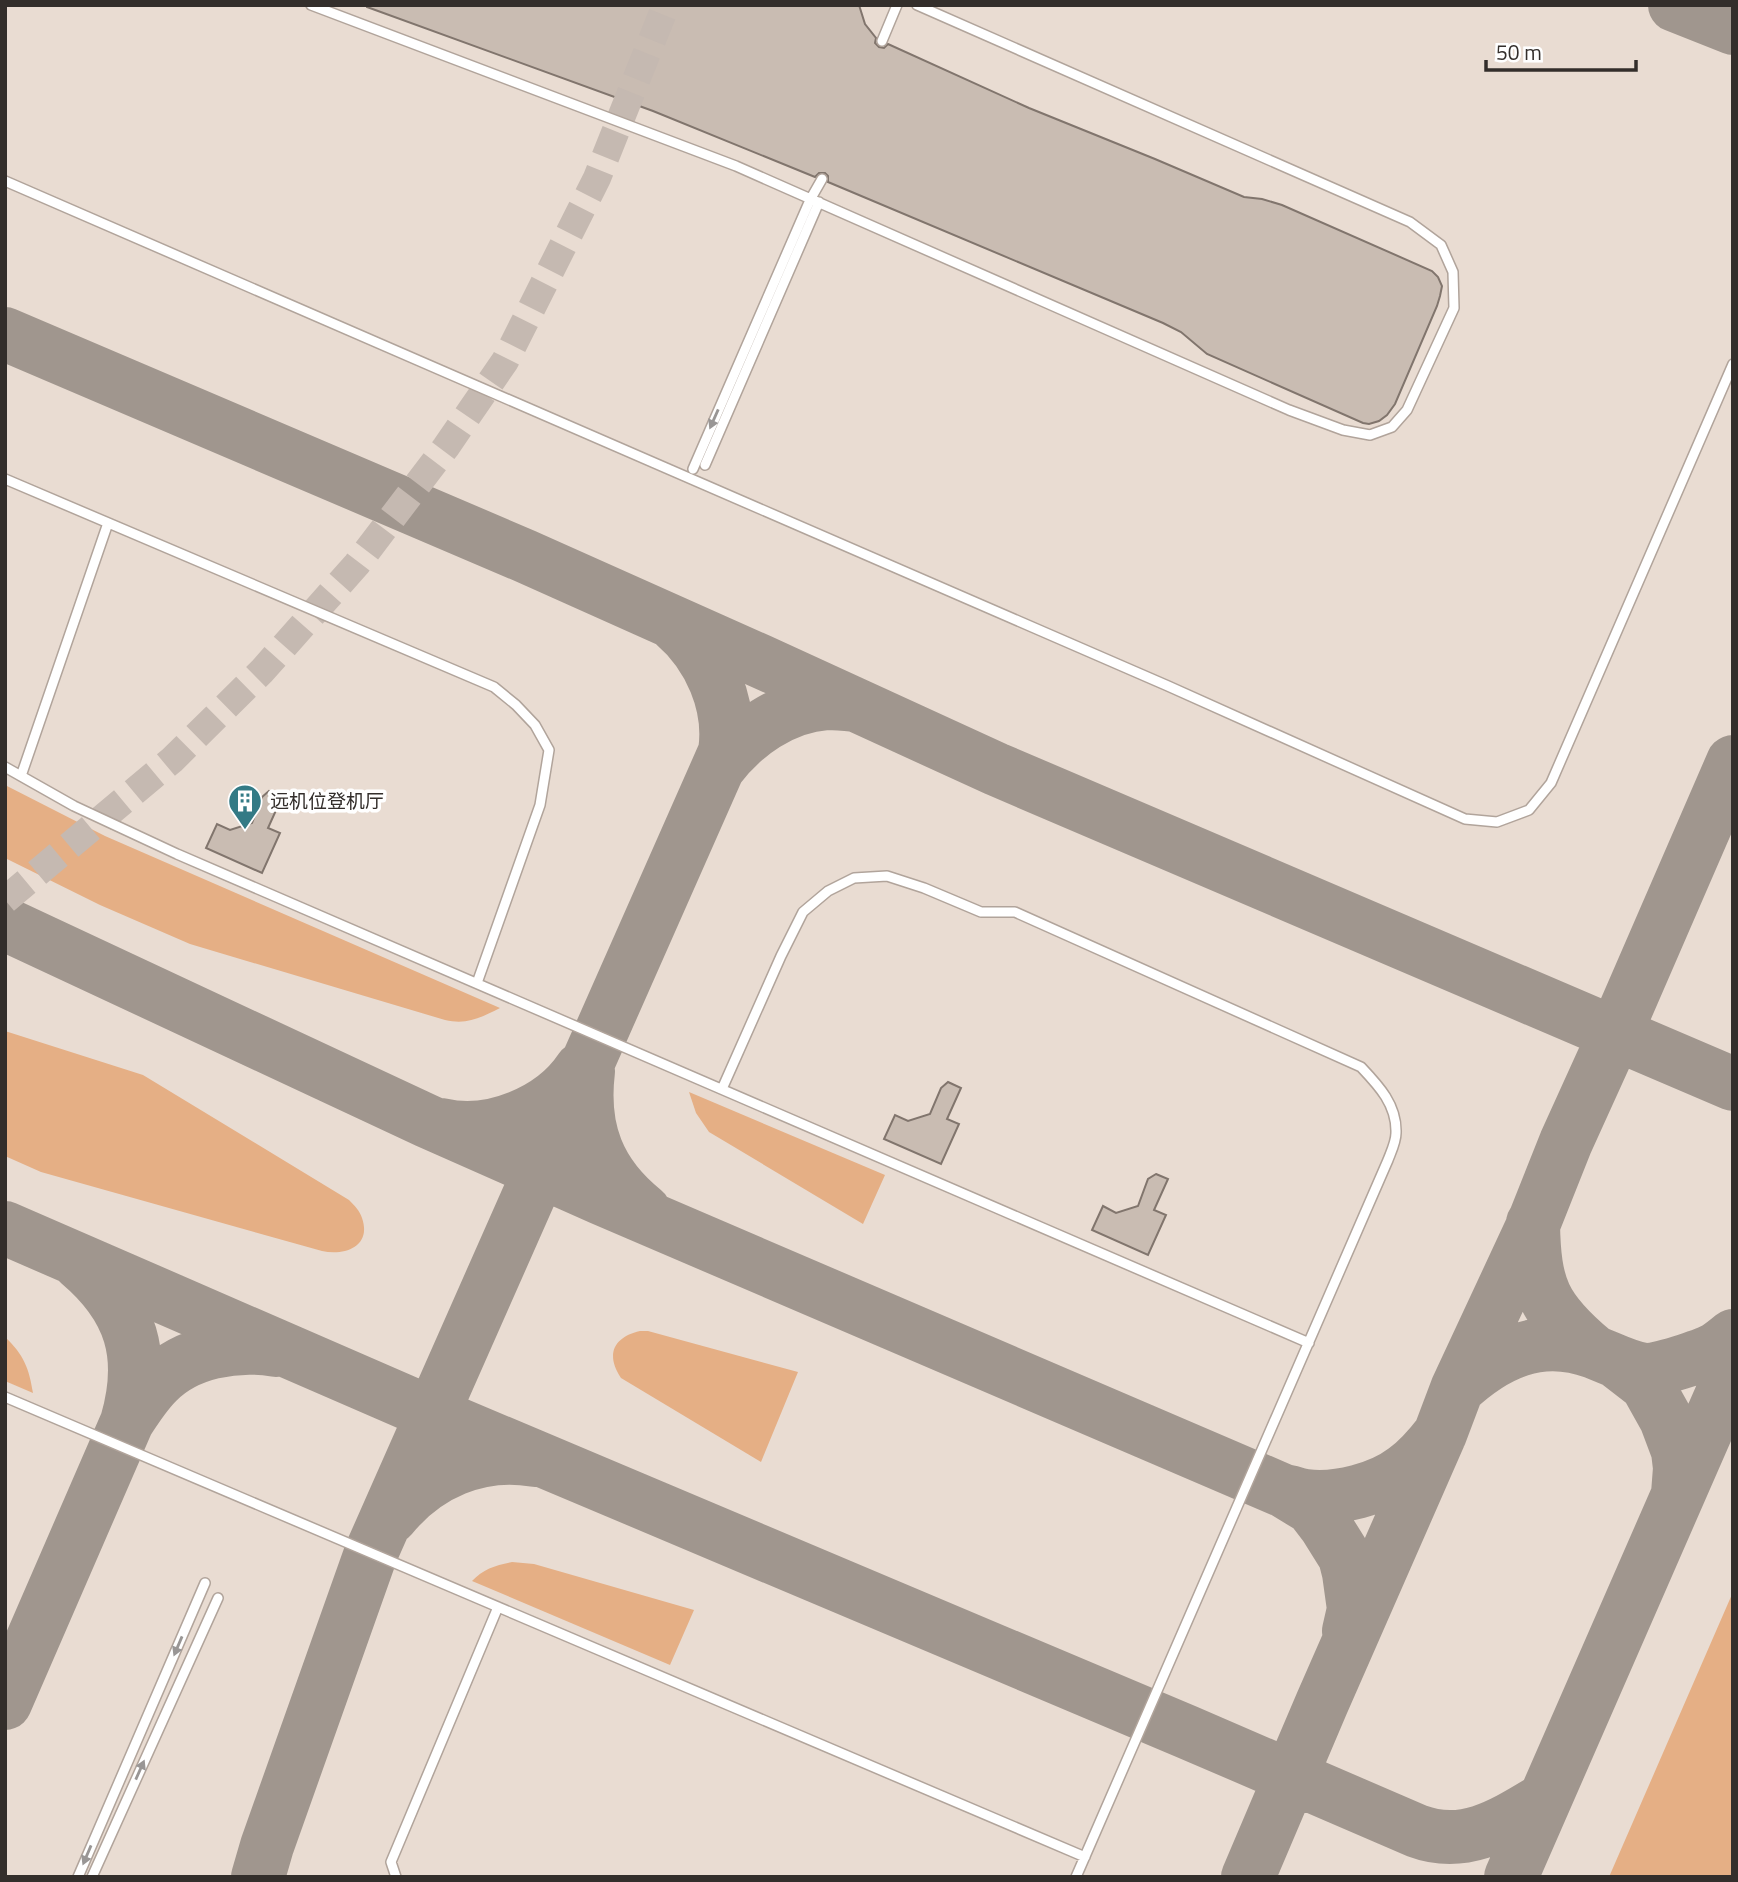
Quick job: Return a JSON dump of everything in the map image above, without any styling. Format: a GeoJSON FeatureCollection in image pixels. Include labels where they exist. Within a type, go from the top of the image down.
{"type":"FeatureCollection","features":[{"type":"Feature","properties":{"kind":"lane"},"geometry":{"type":"LineString","coordinates":[[311,5],[736,166],[1289,410],[1343,430],[1370,435],[1392,427],[1407,410],[1454,308],[1453,272],[1441,246],[1410,222],[917,5]]}},
{"type":"Feature","properties":{"kind":"lane"},"geometry":{"type":"LineString","coordinates":[[882,41],[897,5]]}},
{"type":"Feature","properties":{"kind":"lane"},"geometry":{"type":"LineString","coordinates":[[705,465],[822,179]]}},
{"type":"Feature","properties":{"kind":"lane"},"geometry":{"type":"LineString","coordinates":[[5,181],[1168,686],[1465,818],[1497,822],[1530,810],[1551,783],[1733,364]]}},
{"type":"Feature","properties":{"kind":"lane"},"geometry":{"type":"LineString","coordinates":[[693,469],[815,201]]}},
{"type":"Feature","properties":{"kind":"lane"},"geometry":{"type":"LineString","coordinates":[[5,480],[494,687],[536,725],[549,750],[540,805],[477,984]]}},
{"type":"Feature","properties":{"kind":"lane"},"geometry":{"type":"LineString","coordinates":[[21,775],[108,523]]}},
{"type":"Feature","properties":{"kind":"lane"},"geometry":{"type":"LineString","coordinates":[[5,766],[74,806],[177,854],[1308,1343]]}},
{"type":"Feature","properties":{"kind":"lane"},"geometry":{"type":"LineString","coordinates":[[722,1089],[803,912],[828,891],[854,878],[887,876],[981,912],[1015,912],[1361,1067],[1378,1084],[1394,1110],[1396,1135],[1388,1160],[1076,1877]]}},
{"type":"Feature","properties":{"kind":"lane"},"geometry":{"type":"LineString","coordinates":[[5,1397],[1085,1857]]}},
{"type":"Feature","properties":{"kind":"lane"},"geometry":{"type":"LineString","coordinates":[[78,1877],[205,1583]]}},
{"type":"Feature","properties":{"kind":"lane"},"geometry":{"type":"LineString","coordinates":[[92,1877],[218,1598]]}},
{"type":"Feature","properties":{"kind":"lane"},"geometry":{"type":"LineString","coordinates":[[396,1877],[391,1862],[498,1607]]}},
{"type":"Feature","properties":{"kind":"shaded area"},"geometry":{"type":"Polygon","coordinates":[[[5,785],[105,836],[500,1008],[467,1021],[445,1020],[190,944],[100,905],[5,858],[5,785]]]}},
{"type":"Feature","properties":{"kind":"shaded area"},"geometry":{"type":"Polygon","coordinates":[[[5,1031],[143,1075],[349,1200],[362,1218],[364,1228],[360,1243],[339,1252],[322,1251],[41,1172],[5,1156],[5,1031]]]}},
{"type":"Feature","properties":{"kind":"shaded area"},"geometry":{"type":"Polygon","coordinates":[[[689,1092],[885,1175],[863,1224],[709,1132],[696,1113],[689,1092]]]}},
{"type":"Feature","properties":{"kind":"shaded area"},"geometry":{"type":"Polygon","coordinates":[[[640,1331],[798,1372],[761,1462],[621,1378],[614,1361],[615,1348],[618,1342],[640,1331]]]}},
{"type":"Feature","properties":{"kind":"shaded area"},"geometry":{"type":"Polygon","coordinates":[[[5,1337],[25,1362],[33,1393],[5,1381],[5,1337]]]}},
{"type":"Feature","properties":{"kind":"shaded area"},"geometry":{"type":"Polygon","coordinates":[[[512,1562],[534,1564],[694,1610],[670,1665],[472,1581],[490,1568],[512,1562]]]}},
{"type":"Feature","properties":{"kind":"shaded area"},"geometry":{"type":"Polygon","coordinates":[[[1733,1592],[1733,1877],[1609,1877],[1733,1592]]]}},
{"type":"Feature","properties":{"kind":"building"},"geometry":{"type":"Polygon","coordinates":[[[367,5],[859,5],[865,24],[876,38],[875,43],[879,47],[884,48],[888,44],[1029,108],[1244,197],[1282,205],[1432,271],[1442,286],[1440,296],[1395,404],[1379,421],[1363,423],[1207,354],[1181,332],[1163,323],[828,182],[825,173],[819,173],[815,177],[653,111],[367,5]]]}},
{"type":"Feature","properties":{"kind":"building","name":"远机位登机厅"},"geometry":{"type":"Polygon","coordinates":[[[269,791],[282,797],[268,828],[280,833],[262,873],[206,848],[217,824],[230,830],[252,823],[262,797],[269,791]]]}},
{"type":"Feature","properties":{"kind":"building"},"geometry":{"type":"Polygon","coordinates":[[[948,1082],[961,1088],[947,1119],[959,1124],[941,1164],[884,1139],[895,1115],[908,1121],[930,1114],[941,1088],[948,1082]]]}},
{"type":"Feature","properties":{"kind":"building"},"geometry":{"type":"Polygon","coordinates":[[[1156,1174],[1168,1179],[1154,1210],[1166,1215],[1148,1255],[1092,1230],[1103,1206],[1116,1213],[1138,1206],[1148,1179],[1156,1174]]]}},
{"type":"Feature","properties":{"kind":"taxiway"},"geometry":{"type":"LineString","coordinates":[[1675,5],[1733,28]]}},
{"type":"Feature","properties":{"kind":"taxiway"},"geometry":{"type":"LineString","coordinates":[[5,334],[525,556],[996,769],[1733,1084]]}},
{"type":"Feature","properties":{"kind":"taxiway"},"geometry":{"type":"LineString","coordinates":[[258,1877],[371,1553],[725,752],[725,717],[716,682],[698,650],[674,624]]}},
{"type":"Feature","properties":{"kind":"taxiway"},"geometry":{"type":"LineString","coordinates":[[718,768],[752,733],[780,716],[811,705],[855,705]]}},
{"type":"Feature","properties":{"kind":"taxiway"},"geometry":{"type":"LineString","coordinates":[[1248,1877],[1457,1389],[1531,1230],[1566,1142],[1733,762]]}},
{"type":"Feature","properties":{"kind":"taxiway"},"geometry":{"type":"LineString","coordinates":[[5,924],[427,1121],[1284,1491],[1318,1497],[1345,1495],[1371,1488],[1395,1477],[1410,1466],[1440,1434]]}},
{"type":"Feature","properties":{"kind":"taxiway"},"geometry":{"type":"LineString","coordinates":[[441,1125],[480,1127],[519,1117],[554,1097],[581,1069]]}},
{"type":"Feature","properties":{"kind":"taxiway"},"geometry":{"type":"LineString","coordinates":[[588,1071],[587,1113],[596,1149],[615,1182],[644,1211]]}},
{"type":"Feature","properties":{"kind":"taxiway"},"geometry":{"type":"LineString","coordinates":[[1533,1223],[1536,1264],[1545,1295],[1563,1322],[1593,1351]]}},
{"type":"Feature","properties":{"kind":"taxiway"},"geometry":{"type":"LineString","coordinates":[[5,1228],[433,1414],[1417,1831],[1435,1836],[1467,1835],[1498,1825],[1543,1800]]}},
{"type":"Feature","properties":{"kind":"taxiway"},"geometry":{"type":"LineString","coordinates":[[5,1703],[127,1422],[133,1398],[135,1376],[130,1335],[112,1298],[79,1263]]}},
{"type":"Feature","properties":{"kind":"taxiway"},"geometry":{"type":"LineString","coordinates":[[1457,1389],[1503,1356],[1537,1345],[1574,1346],[1631,1367],[1650,1370],[1710,1352],[1733,1336]]}},
{"type":"Feature","properties":{"kind":"taxiway"},"geometry":{"type":"LineString","coordinates":[[127,1422],[153,1387],[182,1363],[228,1349],[276,1350]]}},
{"type":"Feature","properties":{"kind":"taxiway"},"geometry":{"type":"LineString","coordinates":[[1616,1361],[1647,1385],[1666,1419],[1678,1451],[1678,1494]]}},
{"type":"Feature","properties":{"kind":"taxiway"},"geometry":{"type":"LineString","coordinates":[[1511,1877],[1733,1369]]}},
{"type":"Feature","properties":{"kind":"taxiway"},"geometry":{"type":"LineString","coordinates":[[391,1517],[420,1489],[455,1469],[494,1459],[535,1460]]}},
{"type":"Feature","properties":{"kind":"taxiway"},"geometry":{"type":"LineString","coordinates":[[1284,1491],[1312,1508],[1345,1557],[1354,1609],[1349,1631]]}},
{"type":"Feature","properties":{"kind":"tunnel"},"geometry":{"type":"LineString","coordinates":[[5,900],[172,760],[262,671],[357,564],[446,447],[505,361],[597,178],[666,5]]}},
{"type":"Feature","properties":{"kind":"place","name":"远机位登机厅"},"geometry":{"type":"Point","coordinates":[245,831]}}]}
